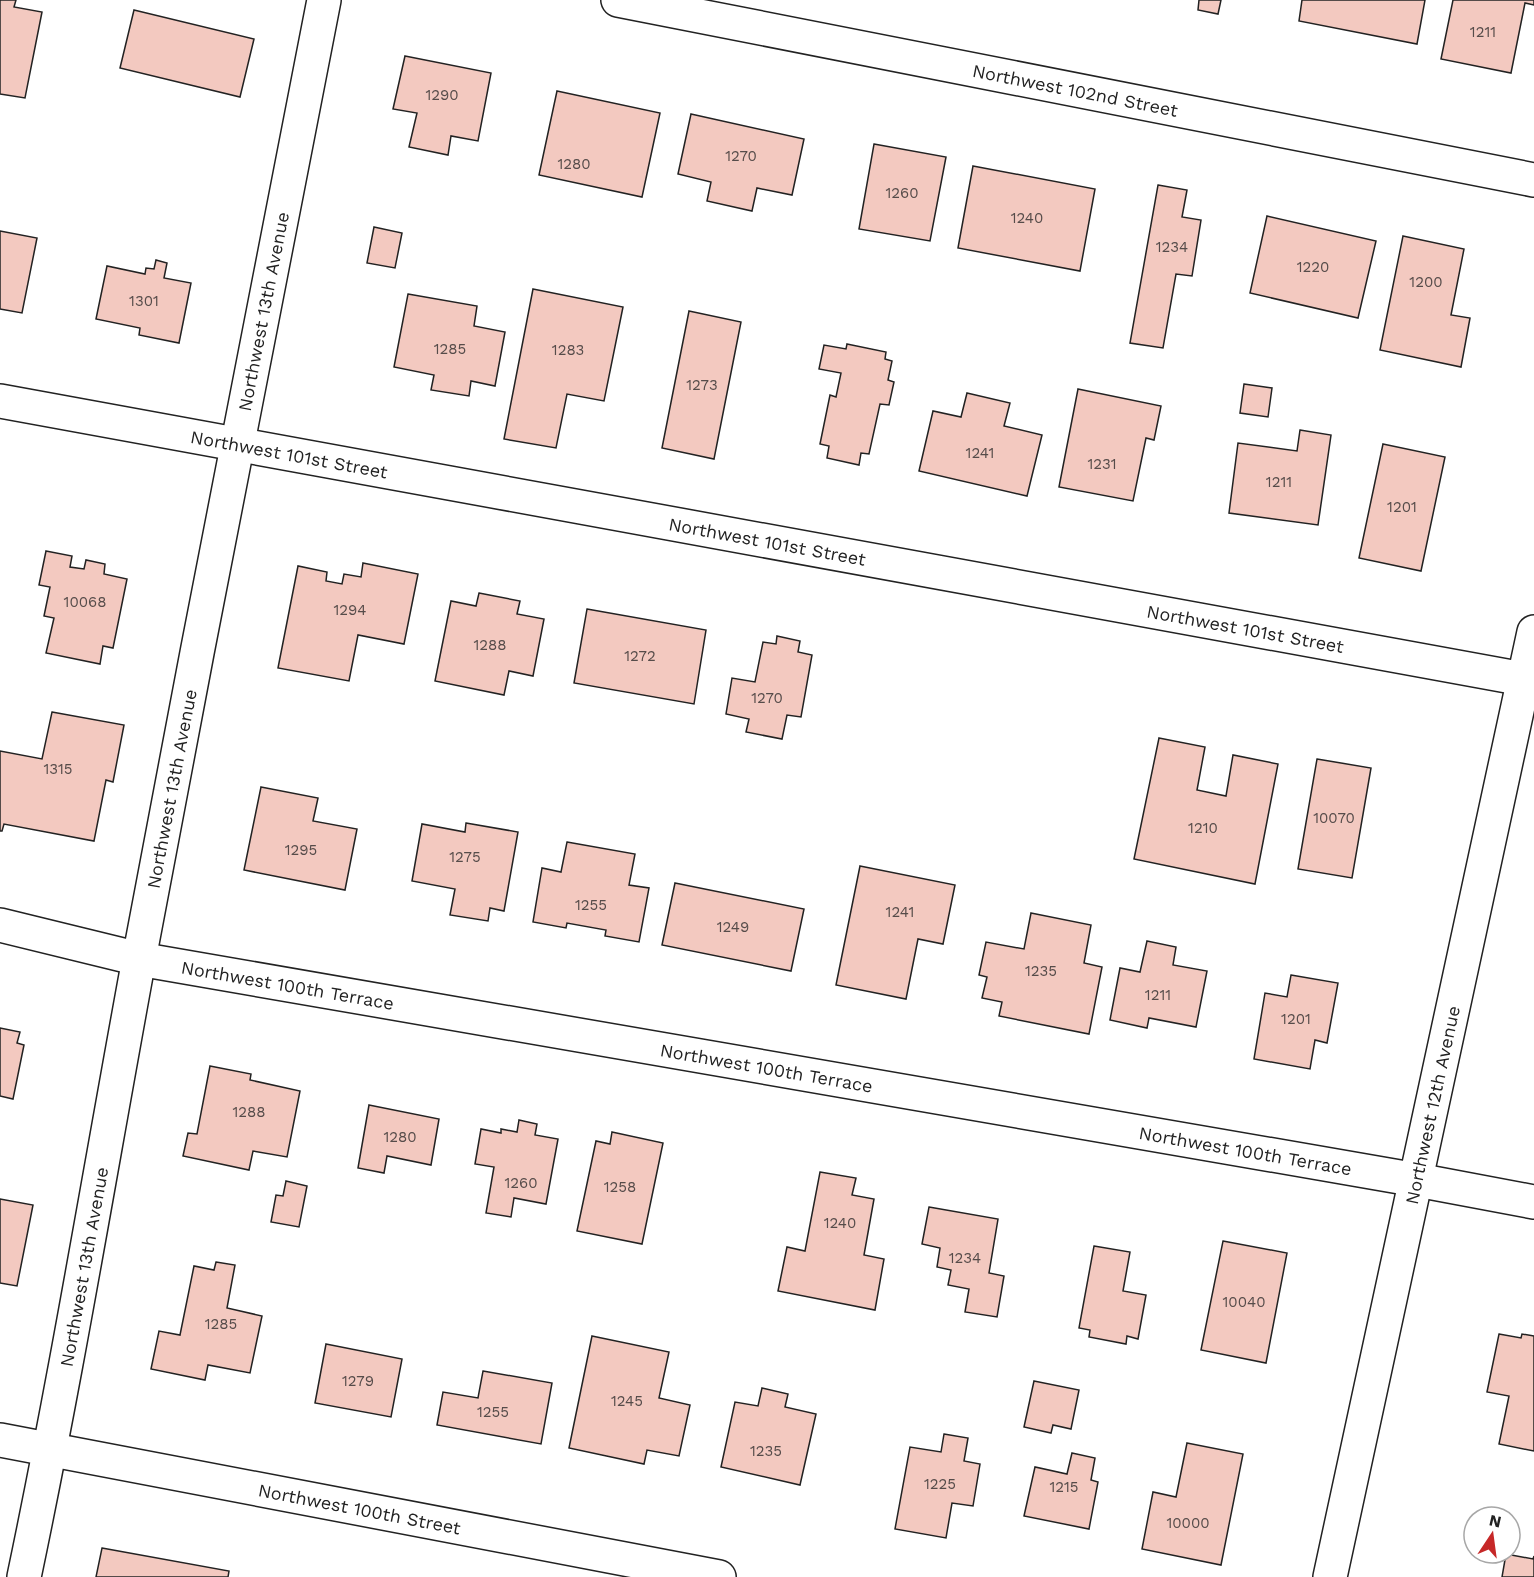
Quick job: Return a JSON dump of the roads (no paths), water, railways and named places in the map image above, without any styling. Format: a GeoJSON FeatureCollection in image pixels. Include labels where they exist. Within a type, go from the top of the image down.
{"type":"FeatureCollection","features":[{"type":"Feature","properties":{"kind":"street","name":"Northwest 13th Avenue"},"geometry":{"type":"LineString","coordinates":[[24,1577],[51,1449],[237,444],[324,0]]}},
{"type":"Feature","properties":{"kind":"street","name":"Northwest 102nd Street"},"geometry":{"type":"LineString","coordinates":[[618,0],[1534,180]]}},
{"type":"Feature","properties":{"kind":"street","name":"Northwest 101st Street"},"geometry":{"type":"LineString","coordinates":[[0,401],[1529,680]]}},
{"type":"Feature","properties":{"kind":"street","name":"Northwest 12th Avenue"},"geometry":{"type":"LineString","coordinates":[[1330,1577],[1529,680],[1534,632]]}},
{"type":"Feature","properties":{"kind":"street","name":"Northwest 100th Terrace"},"geometry":{"type":"LineString","coordinates":[[0,926],[140,959],[1534,1202]]}},
{"type":"Feature","properties":{"kind":"street","name":"Northwest 100th Street"},"geometry":{"type":"LineString","coordinates":[[0,1440],[719,1577]]}}]}
